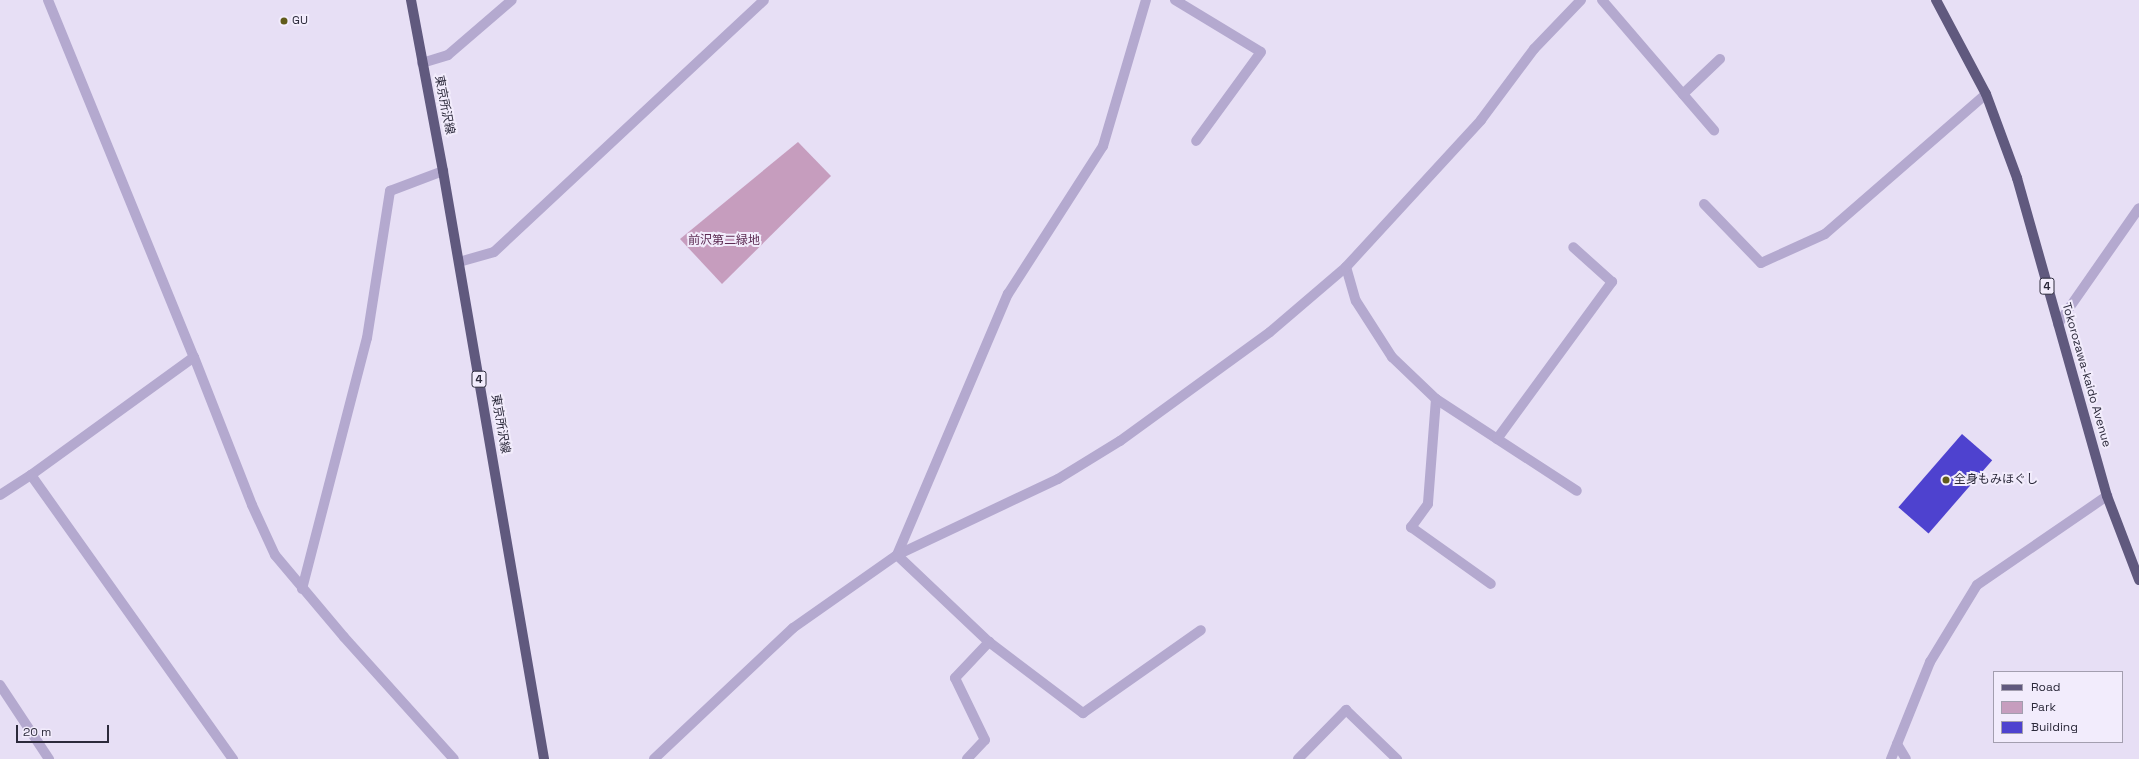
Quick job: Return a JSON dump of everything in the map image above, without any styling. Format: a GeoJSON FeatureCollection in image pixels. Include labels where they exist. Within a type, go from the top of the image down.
{"type":"FeatureCollection","features":[{"type":"Feature","properties":{"kind":"main road","name":"東京所沢線"},"geometry":{"type":"LineString","coordinates":[[410,0],[443,171],[544,759]]}},
{"type":"Feature","properties":{"kind":"main road","name":"Tokorozawa-kaido Avenue"},"geometry":{"type":"LineString","coordinates":[[1936,0],[1986,94],[2018,178],[2107,496],[2139,580]]}},
{"type":"Feature","properties":{"kind":"street"},"geometry":{"type":"LineString","coordinates":[[48,0],[194,357],[252,505],[275,555],[302,589],[454,759]]}},
{"type":"Feature","properties":{"kind":"street"},"geometry":{"type":"LineString","coordinates":[[422,63],[448,55],[512,0]]}},
{"type":"Feature","properties":{"kind":"street"},"geometry":{"type":"LineString","coordinates":[[459,262],[494,252],[764,0]]}},
{"type":"Feature","properties":{"kind":"street"},"geometry":{"type":"LineString","coordinates":[[897,555],[1008,294],[1102,146],[1146,0]]}},
{"type":"Feature","properties":{"kind":"street"},"geometry":{"type":"LineString","coordinates":[[1175,0],[1261,52],[1196,141]]}},
{"type":"Feature","properties":{"kind":"street"},"geometry":{"type":"LineString","coordinates":[[654,759],[792,628],[897,555],[1058,479],[1120,441],[1270,332],[1346,268],[1482,120],[1534,49],[1581,0]]}},
{"type":"Feature","properties":{"kind":"street"},"geometry":{"type":"LineString","coordinates":[[1602,0],[1714,130]]}},
{"type":"Feature","properties":{"kind":"street"},"geometry":{"type":"LineString","coordinates":[[1683,94],[1720,59]]}},
{"type":"Feature","properties":{"kind":"street"},"geometry":{"type":"LineString","coordinates":[[1704,204],[1761,263],[1825,234],[1986,94]]}},
{"type":"Feature","properties":{"kind":"street"},"geometry":{"type":"LineString","coordinates":[[302,589],[367,338],[390,191],[443,171]]}},
{"type":"Feature","properties":{"kind":"street"},"geometry":{"type":"LineString","coordinates":[[2058,324],[2139,208]]}},
{"type":"Feature","properties":{"kind":"street"},"geometry":{"type":"LineString","coordinates":[[1497,439],[1612,282],[1573,247]]}},
{"type":"Feature","properties":{"kind":"street"},"geometry":{"type":"LineString","coordinates":[[1346,268],[1356,302],[1392,357],[1436,399],[1577,491]]}},
{"type":"Feature","properties":{"kind":"street"},"geometry":{"type":"LineString","coordinates":[[0,495],[31,475],[194,357]]}},
{"type":"Feature","properties":{"kind":"street"},"geometry":{"type":"LineString","coordinates":[[1436,399],[1428,504],[1411,527],[1492,584]]}},
{"type":"Feature","properties":{"kind":"street"},"geometry":{"type":"LineString","coordinates":[[31,475],[233,759]]}},
{"type":"Feature","properties":{"kind":"street"},"geometry":{"type":"LineString","coordinates":[[1891,759],[1930,662],[1977,585],[2107,496]]}},
{"type":"Feature","properties":{"kind":"street"},"geometry":{"type":"LineString","coordinates":[[897,555],[989,642],[1083,713],[1201,630]]}},
{"type":"Feature","properties":{"kind":"street"},"geometry":{"type":"LineString","coordinates":[[967,759],[985,740],[955,678],[989,642]]}},
{"type":"Feature","properties":{"kind":"street"},"geometry":{"type":"LineString","coordinates":[[0,685],[49,759]]}},
{"type":"Feature","properties":{"kind":"street"},"geometry":{"type":"LineString","coordinates":[[1298,759],[1346,710],[1397,759]]}},
{"type":"Feature","properties":{"kind":"street"},"geometry":{"type":"LineString","coordinates":[[1897,744],[1906,759]]}},
{"type":"Feature","properties":{"kind":"green space","name":"前沢第二緑地"},"geometry":{"type":"Polygon","coordinates":[[[798,142],[831,176],[722,284],[680,239],[798,142]]]}},
{"type":"Feature","properties":{"kind":"building"},"geometry":{"type":"Polygon","coordinates":[[[1962,434],[1992,460],[1929,533],[1898,507],[1962,434]]]}},
{"type":"Feature","properties":{"kind":"place","name":"GU"},"geometry":{"type":"Point","coordinates":[284,21]}},
{"type":"Feature","properties":{"kind":"place","name":"全身もみほぐし"},"geometry":{"type":"Point","coordinates":[1946,480]}}]}
